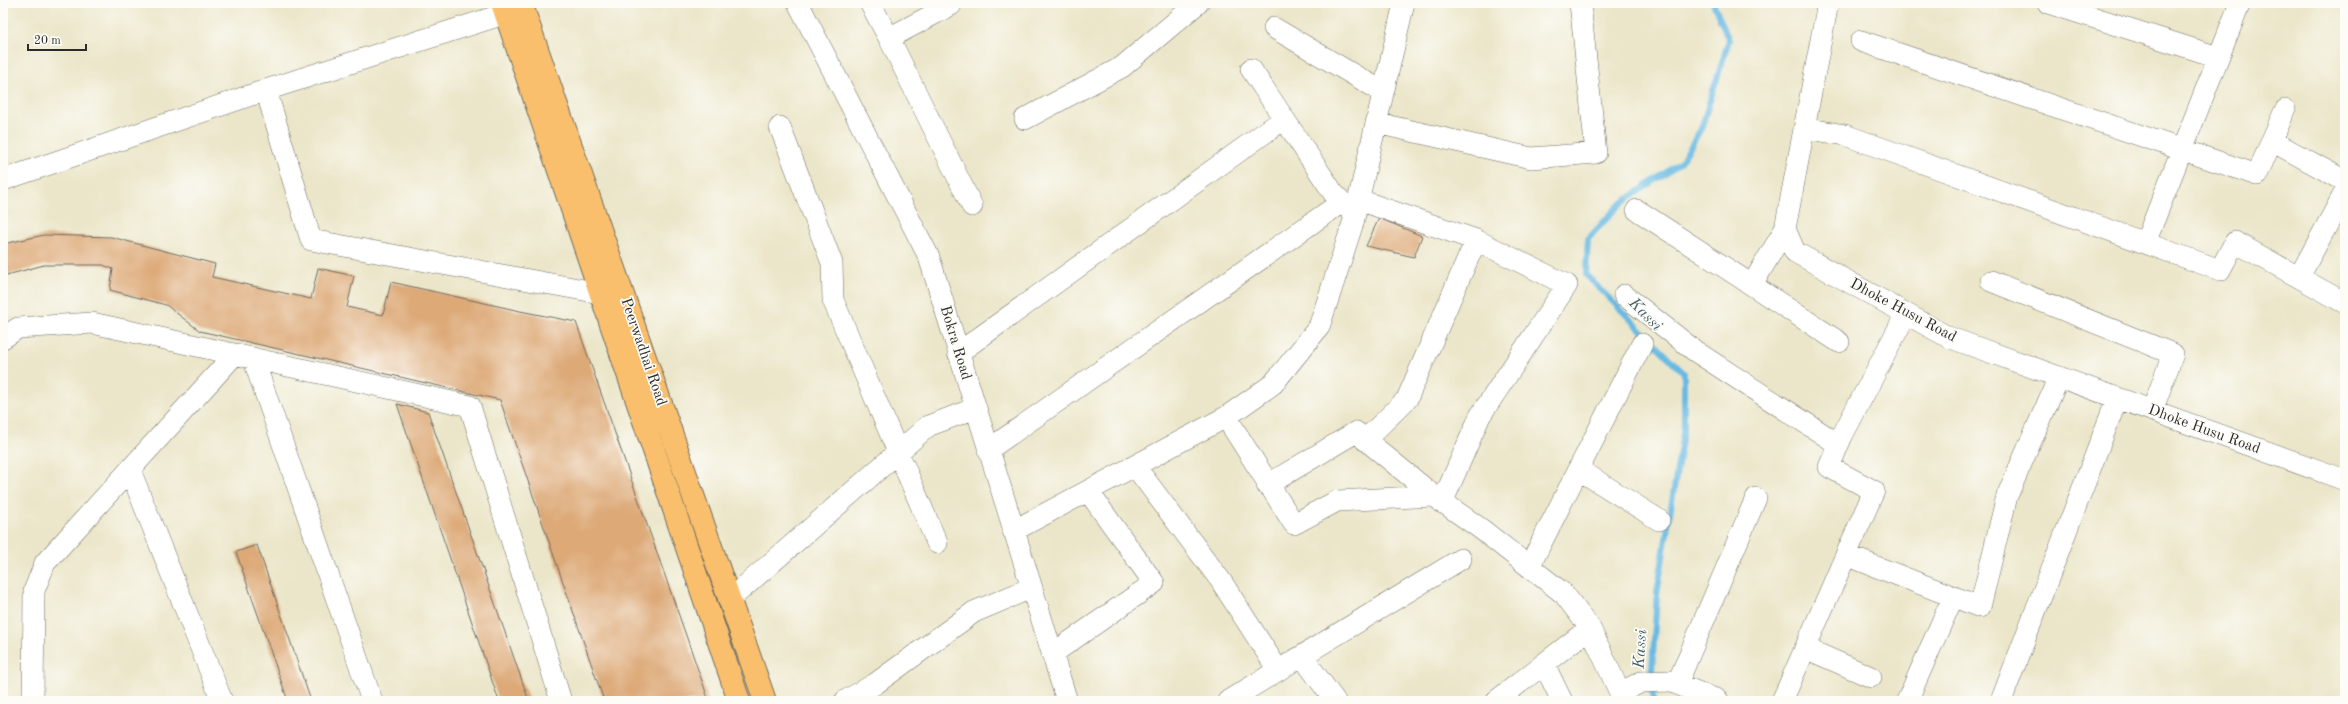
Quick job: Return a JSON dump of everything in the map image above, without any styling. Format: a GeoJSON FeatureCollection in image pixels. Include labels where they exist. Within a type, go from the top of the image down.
{"type":"FeatureCollection","features":[{"type":"Feature","properties":{"kind":"main road"},"geometry":{"type":"LineString","coordinates":[[513,7],[600,293],[739,701]]}},
{"type":"Feature","properties":{"kind":"main road","name":"Peerwadhai Road"},"geometry":{"type":"LineString","coordinates":[[513,7],[765,701]]}},
{"type":"Feature","properties":{"kind":"street","name":"Bokra Road"},"geometry":{"type":"LineString","coordinates":[[798,3],[929,257],[1067,701]]}},
{"type":"Feature","properties":{"kind":"street"},"geometry":{"type":"LineString","coordinates":[[870,3],[889,38],[972,206]]}},
{"type":"Feature","properties":{"kind":"street"},"geometry":{"type":"LineString","coordinates":[[889,38],[952,5],[950,3]]}},
{"type":"Feature","properties":{"kind":"street"},"geometry":{"type":"LineString","coordinates":[[1025,119],[1122,67],[1198,3]]}},
{"type":"Feature","properties":{"kind":"street"},"geometry":{"type":"LineString","coordinates":[[1013,531],[1226,417],[1273,384],[1319,328],[1376,123],[1404,3]]}},
{"type":"Feature","properties":{"kind":"street"},"geometry":{"type":"LineString","coordinates":[[1376,123],[1531,158],[1596,153],[1580,3]]}},
{"type":"Feature","properties":{"kind":"street"},"geometry":{"type":"LineString","coordinates":[[1752,285],[1785,229],[1828,3]]}},
{"type":"Feature","properties":{"kind":"street"},"geometry":{"type":"LineString","coordinates":[[2048,3],[2218,57]]}},
{"type":"Feature","properties":{"kind":"street"},"geometry":{"type":"LineString","coordinates":[[2145,243],[2240,3]]}},
{"type":"Feature","properties":{"kind":"street"},"geometry":{"type":"LineString","coordinates":[[3,180],[513,7]]}},
{"type":"Feature","properties":{"kind":"street"},"geometry":{"type":"LineString","coordinates":[[1274,28],[1384,92]]}},
{"type":"Feature","properties":{"kind":"street"},"geometry":{"type":"LineString","coordinates":[[1861,41],[2257,175],[2285,110]]}},
{"type":"Feature","properties":{"kind":"street"},"geometry":{"type":"LineString","coordinates":[[1251,69],[1334,194],[1352,206],[1476,240],[1567,285],[1480,416],[1438,500]]}},
{"type":"Feature","properties":{"kind":"street"},"geometry":{"type":"LineString","coordinates":[[266,90],[311,240],[600,293]]}},
{"type":"Feature","properties":{"kind":"street"},"geometry":{"type":"LineString","coordinates":[[958,353],[1284,119]]}},
{"type":"Feature","properties":{"kind":"street"},"geometry":{"type":"LineString","coordinates":[[780,127],[832,263],[833,300],[897,453],[937,543]]}},
{"type":"Feature","properties":{"kind":"street"},"geometry":{"type":"LineString","coordinates":[[1804,128],[1845,135],[2220,270],[2235,242],[2345,303]]}},
{"type":"Feature","properties":{"kind":"street"},"geometry":{"type":"LineString","coordinates":[[2272,141],[2345,182]]}},
{"type":"Feature","properties":{"kind":"street"},"geometry":{"type":"LineString","coordinates":[[2299,277],[2345,192]]}},
{"type":"Feature","properties":{"kind":"street"},"geometry":{"type":"LineString","coordinates":[[988,450],[1352,206]]}},
{"type":"Feature","properties":{"kind":"street"},"geometry":{"type":"LineString","coordinates":[[1637,210],[1839,342]]}},
{"type":"Feature","properties":{"kind":"street","name":"Dhoke Husu Road"},"geometry":{"type":"LineString","coordinates":[[1785,229],[1795,252],[1948,337],[2345,480]]}},
{"type":"Feature","properties":{"kind":"street"},"geometry":{"type":"LineString","coordinates":[[1365,440],[1407,399],[1476,240]]}},
{"type":"Feature","properties":{"kind":"street"},"geometry":{"type":"LineString","coordinates":[[1991,282],[2173,354],[2152,411]]}},
{"type":"Feature","properties":{"kind":"street"},"geometry":{"type":"LineString","coordinates":[[1624,295],[1695,351],[1838,444]]}},
{"type":"Feature","properties":{"kind":"street"},"geometry":{"type":"LineString","coordinates":[[1782,701],[1874,491],[1829,467],[1838,444],[1906,314]]}},
{"type":"Feature","properties":{"kind":"street"},"geometry":{"type":"LineString","coordinates":[[3,338],[18,328],[92,322],[470,406],[561,701]]}},
{"type":"Feature","properties":{"kind":"street"},"geometry":{"type":"LineString","coordinates":[[1529,566],[1642,344]]}},
{"type":"Feature","properties":{"kind":"street"},"geometry":{"type":"LineString","coordinates":[[33,701],[34,591],[45,563],[130,470],[244,356]]}},
{"type":"Feature","properties":{"kind":"street"},"geometry":{"type":"LineString","coordinates":[[244,356],[372,701]]}},
{"type":"Feature","properties":{"kind":"street"},"geometry":{"type":"LineString","coordinates":[[1846,555],[1980,607],[2007,496],[2058,377]]}},
{"type":"Feature","properties":{"kind":"street"},"geometry":{"type":"LineString","coordinates":[[2001,701],[2117,399]]}},
{"type":"Feature","properties":{"kind":"street"},"geometry":{"type":"LineString","coordinates":[[729,600],[928,426],[976,408]]}},
{"type":"Feature","properties":{"kind":"street"},"geometry":{"type":"LineString","coordinates":[[1226,417],[1267,485],[1294,524],[1337,501],[1438,500]]}},
{"type":"Feature","properties":{"kind":"street"},"geometry":{"type":"LineString","coordinates":[[1267,485],[1356,432],[1438,500],[1481,529],[1564,594],[1590,628],[1620,694],[1641,682],[1669,681],[1719,701]]}},
{"type":"Feature","properties":{"kind":"street"},"geometry":{"type":"LineString","coordinates":[[1135,466],[1221,581],[1278,670]]}},
{"type":"Feature","properties":{"kind":"street"},"geometry":{"type":"LineString","coordinates":[[1578,469],[1660,520]]}},
{"type":"Feature","properties":{"kind":"street"},"geometry":{"type":"LineString","coordinates":[[130,470],[222,701]]}},
{"type":"Feature","properties":{"kind":"street"},"geometry":{"type":"LineString","coordinates":[[1052,654],[1154,583],[1088,491]]}},
{"type":"Feature","properties":{"kind":"street"},"geometry":{"type":"LineString","coordinates":[[1677,684],[1756,498]]}},
{"type":"Feature","properties":{"kind":"street"},"geometry":{"type":"LineString","coordinates":[[1228,701],[1461,559]]}},
{"type":"Feature","properties":{"kind":"street"},"geometry":{"type":"LineString","coordinates":[[845,701],[876,684],[974,612],[1031,588]]}},
{"type":"Feature","properties":{"kind":"street"},"geometry":{"type":"LineString","coordinates":[[1907,701],[1953,597]]}},
{"type":"Feature","properties":{"kind":"street"},"geometry":{"type":"LineString","coordinates":[[1496,701],[1590,628]]}},
{"type":"Feature","properties":{"kind":"street"},"geometry":{"type":"LineString","coordinates":[[1806,648],[1871,677]]}},
{"type":"Feature","properties":{"kind":"street"},"geometry":{"type":"LineString","coordinates":[[1302,656],[1335,701]]}},
{"type":"Feature","properties":{"kind":"street"},"geometry":{"type":"LineString","coordinates":[[1544,664],[1562,701]]}},
{"type":"Feature","properties":{"kind":"building"},"geometry":{"type":"Polygon","coordinates":[[[1379,218],[1422,236],[1414,257],[1366,246],[1379,218]]]}},
{"type":"Feature","properties":{"kind":"building"},"geometry":{"type":"Polygon","coordinates":[[[44,235],[111,237],[215,264],[212,277],[311,299],[318,268],[354,276],[347,307],[383,315],[391,282],[576,322],[709,701],[604,701],[500,400],[200,331],[166,305],[110,290],[113,269],[103,265],[44,265],[3,276],[3,244],[44,235]]]}},
{"type":"Feature","properties":{"kind":"building"},"geometry":{"type":"Polygon","coordinates":[[[397,404],[428,412],[529,701],[499,701],[397,404]]]}},
{"type":"Feature","properties":{"kind":"building"},"geometry":{"type":"Polygon","coordinates":[[[257,545],[311,701],[288,701],[236,552],[257,545]]]}},
{"type":"Feature","properties":{"kind":"waterway","name":"Kassi"},"geometry":{"type":"LineString","coordinates":[[1654,701],[1651,685],[1657,594],[1684,427],[1684,373],[1586,275],[1588,239],[1619,205],[1681,162],[1701,129],[1729,40],[1713,3]]}}]}
